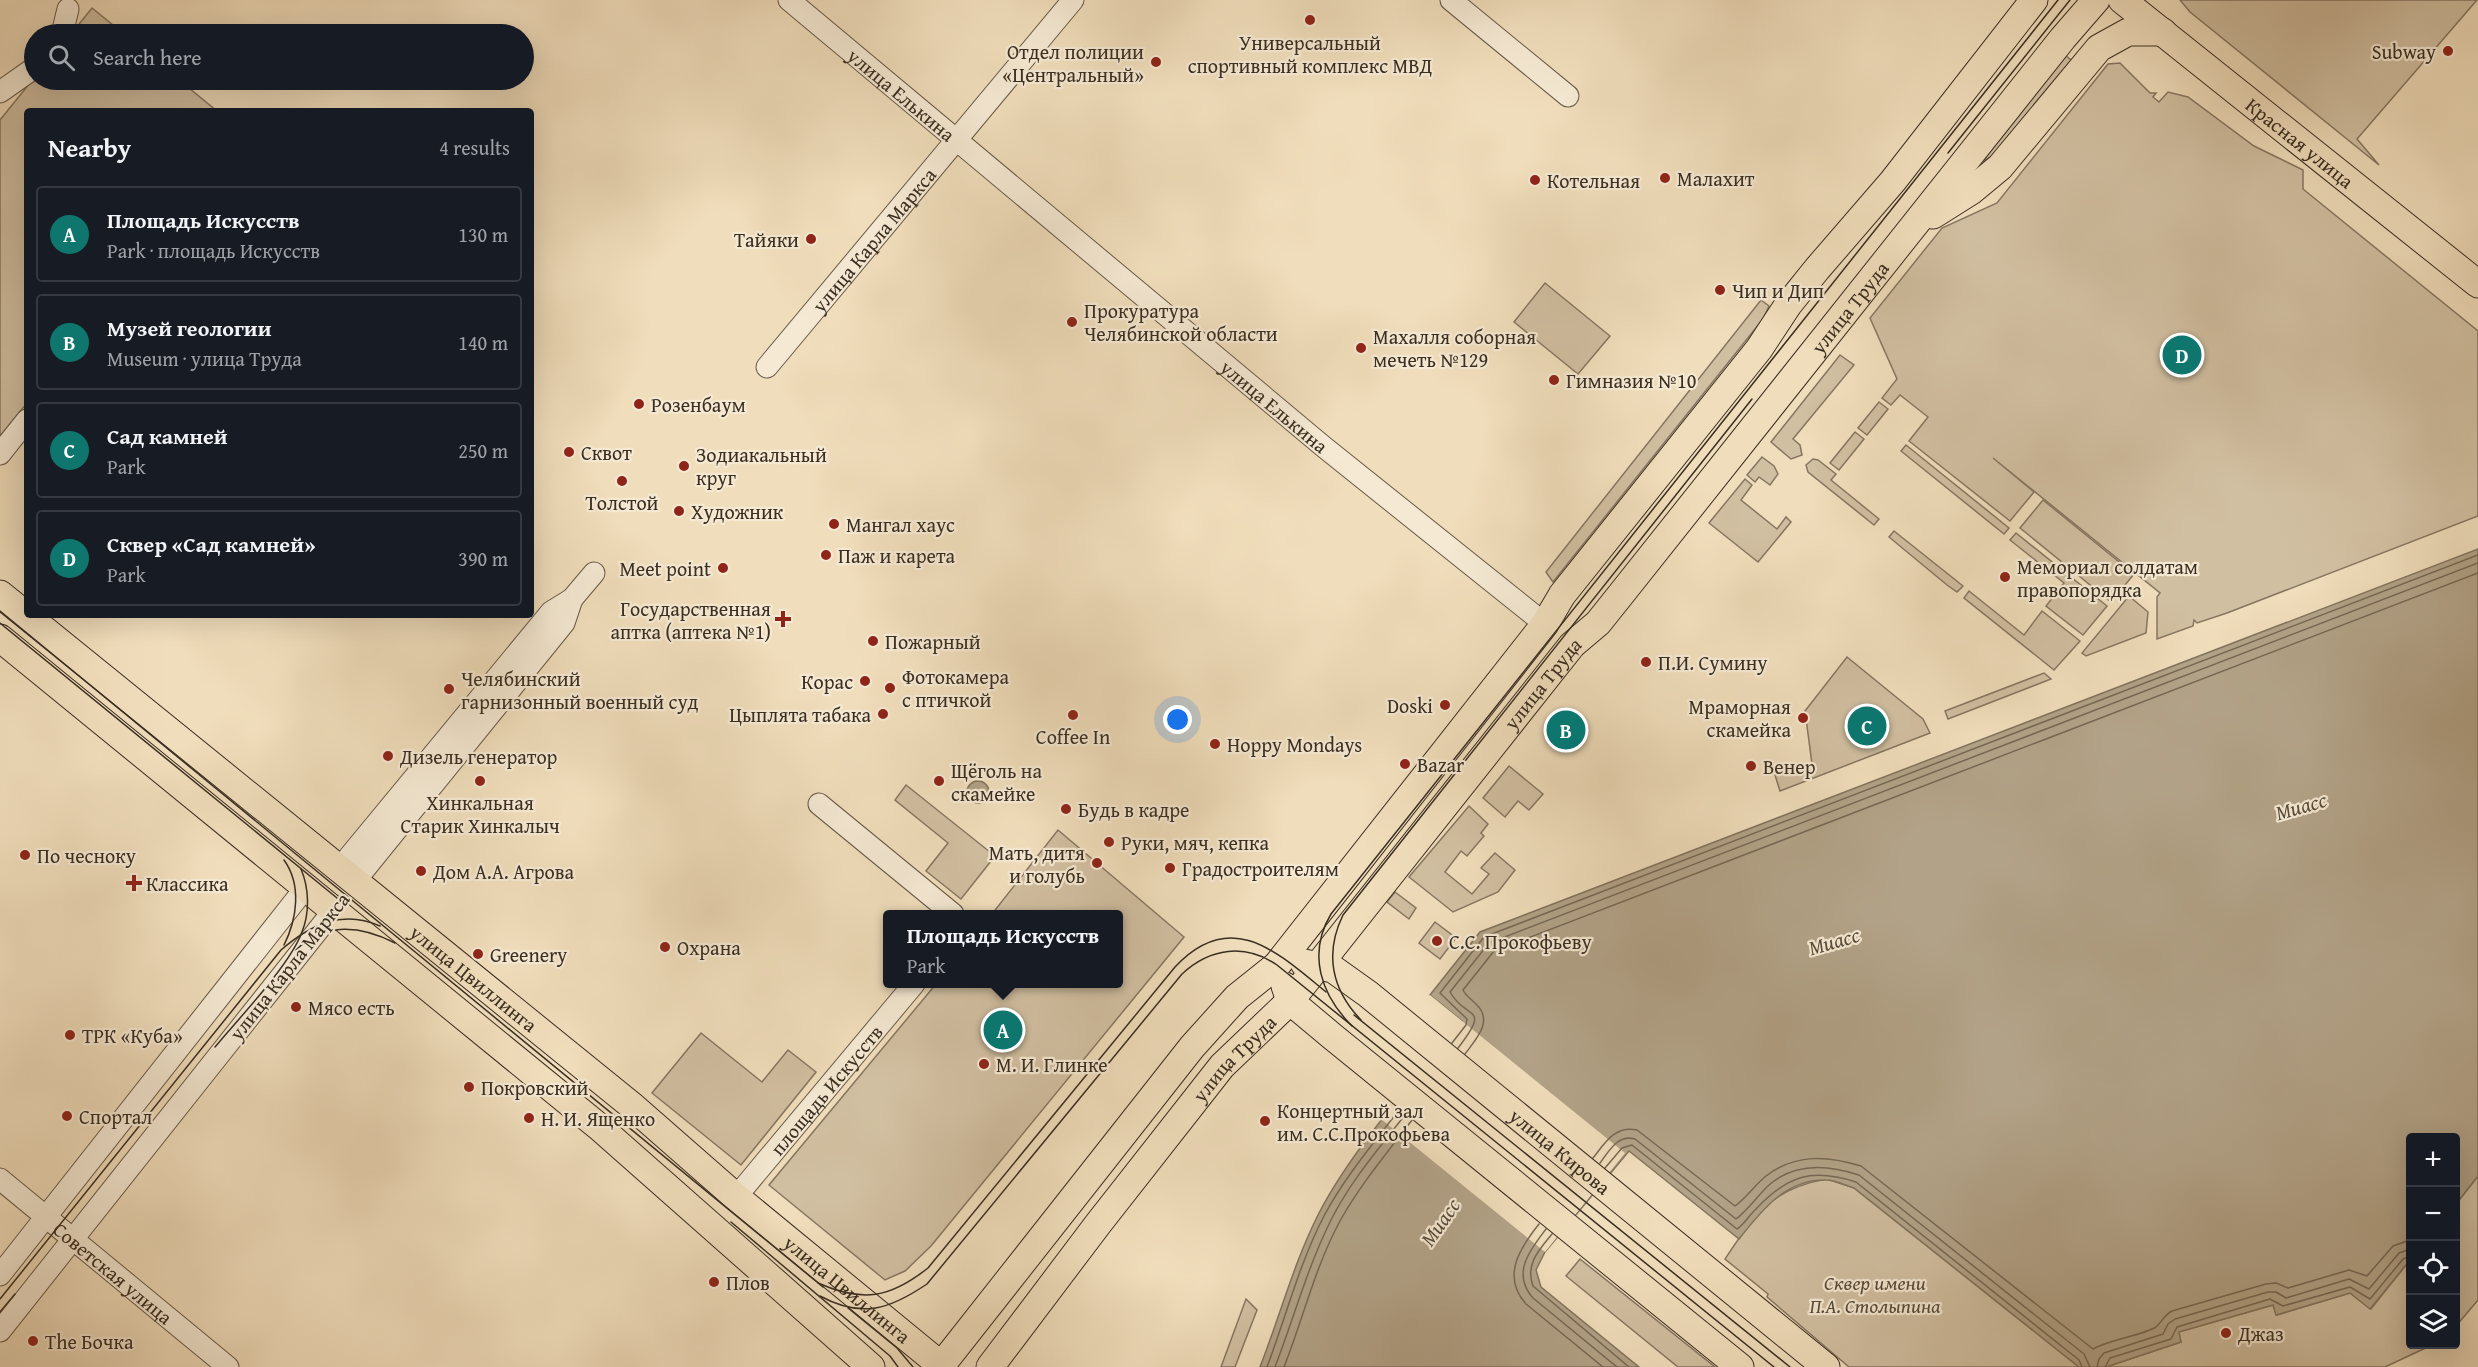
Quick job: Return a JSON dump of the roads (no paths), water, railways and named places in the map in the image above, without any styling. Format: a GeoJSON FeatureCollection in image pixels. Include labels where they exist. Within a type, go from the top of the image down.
{"type":"FeatureCollection","features":[{"type":"Feature","properties":{"kind":"main road","name":"улица Труда"},"geometry":{"type":"LineString","coordinates":[[941,1366],[1192,1047],[1237,997],[1280,961],[1545,624],[1562,595],[1759,350],[1795,296],[1852,225],[1893,181],[2034,0]]}},
{"type":"Feature","properties":{"kind":"main road","name":"улица Труда"},"geometry":{"type":"LineString","coordinates":[[990,1367],[1222,1066],[1290,1001],[1572,645],[1598,623],[2063,38],[2097,0]]}},
{"type":"Feature","properties":{"kind":"main road","name":"Красная улица"},"geometry":{"type":"LineString","coordinates":[[2122,0],[2478,284]]}},
{"type":"Feature","properties":{"kind":"main road"},"geometry":{"type":"LineString","coordinates":[[2149,0],[2151,12],[2163,32]]}},
{"type":"Feature","properties":{"kind":"main road"},"geometry":{"type":"LineString","coordinates":[[1914,227],[1971,191],[2000,167],[2099,48],[2128,32],[2163,32]]}},
{"type":"Feature","properties":{"kind":"main road","name":"улица Цвиллинга"},"geometry":{"type":"LineString","coordinates":[[0,594],[24,614]]}},
{"type":"Feature","properties":{"kind":"main road","name":"улица Цвиллинга"},"geometry":{"type":"LineString","coordinates":[[29,618],[179,742],[631,1105],[736,1197],[941,1366]]}},
{"type":"Feature","properties":{"kind":"main road","name":"улица Елькина"},"geometry":{"type":"LineString","coordinates":[[1545,624],[1572,645]]}},
{"type":"Feature","properties":{"kind":"main road","name":"улица Цвиллинга"},"geometry":{"type":"LineString","coordinates":[[0,638],[598,1126],[871,1367]]}},
{"type":"Feature","properties":{"kind":"main road","name":"улица Карла Маркса"},"geometry":{"type":"LineString","coordinates":[[306,887],[347,875]]}},
{"type":"Feature","properties":{"kind":"main road","name":"улица Карла Маркса"},"geometry":{"type":"LineString","coordinates":[[334,910],[347,875]]}},
{"type":"Feature","properties":{"kind":"main road"},"geometry":{"type":"LineString","coordinates":[[1280,961],[1290,1001],[1740,1367]]}},
{"type":"Feature","properties":{"kind":"main road","name":"улица Кирова"},"geometry":{"type":"LineString","coordinates":[[1280,961],[1333,969],[1407,1025],[1602,1182],[1826,1367]]}},
{"type":"Feature","properties":{"kind":"street","name":"улица Елькина"},"geometry":{"type":"LineString","coordinates":[[789,0],[1324,447],[1545,624]]}},
{"type":"Feature","properties":{"kind":"street","name":"улица Карла Маркса"},"geometry":{"type":"LineString","coordinates":[[767,367],[1073,0]]}},
{"type":"Feature","properties":{"kind":"street"},"geometry":{"type":"LineString","coordinates":[[1451,0],[1568,96]]}},
{"type":"Feature","properties":{"kind":"street"},"geometry":{"type":"LineString","coordinates":[[64,24],[68,9]]}},
{"type":"Feature","properties":{"kind":"street"},"geometry":{"type":"LineString","coordinates":[[0,92],[24,75]]}},
{"type":"Feature","properties":{"kind":"street"},"geometry":{"type":"LineString","coordinates":[[0,454],[24,424]]}},
{"type":"Feature","properties":{"kind":"street","name":"улица Карла Маркса"},"geometry":{"type":"LineString","coordinates":[[347,875],[551,612],[572,599],[594,573]]}},
{"type":"Feature","properties":{"kind":"street"},"geometry":{"type":"LineString","coordinates":[[819,804],[946,910]]}},
{"type":"Feature","properties":{"kind":"street","name":"улица Карла Маркса"},"geometry":{"type":"LineString","coordinates":[[0,1275],[306,887]]}},
{"type":"Feature","properties":{"kind":"street","name":"улица Карла Маркса"},"geometry":{"type":"LineString","coordinates":[[0,1330],[74,1240],[334,910]]}},
{"type":"Feature","properties":{"kind":"street","name":"площадь Искусств"},"geometry":{"type":"LineString","coordinates":[[736,1197],[911,988]]}},
{"type":"Feature","properties":{"kind":"street","name":"Советская улица"},"geometry":{"type":"LineString","coordinates":[[0,1179],[228,1367]]}},
{"type":"Feature","properties":{"kind":"water","name":"Миасс"},"geometry":{"type":"Polygon","coordinates":[[[2478,549],[2478,1176],[2460,1199],[2460,1133],[2406,1133],[2406,1265],[2370,1309],[2350,1293],[2276,1315],[2273,1305],[2179,1332],[2181,1342],[2106,1367],[2079,1367],[1854,1188],[1826,1180],[1799,1185],[1776,1198],[1766,1207],[1739,1239],[1629,1151],[1545,1252],[1536,1270],[1541,1287],[1639,1367],[1260,1367],[1302,1251],[1333,1188],[1367,1138],[1462,1021],[1430,995],[1480,932],[2478,549]]]}},
{"type":"Feature","properties":{"kind":"water"},"geometry":{"type":"Polygon","coordinates":[[[978,781],[986,784],[989,792],[986,800],[978,803],[970,800],[967,792],[970,784],[978,781]]]}},
{"type":"Feature","properties":{"kind":"tram line"},"geometry":{"type":"LineString","coordinates":[[1352,1026],[1332,1001],[1321,973],[1320,944],[1331,914],[2058,0]]}},
{"type":"Feature","properties":{"kind":"tram line"},"geometry":{"type":"LineString","coordinates":[[1948,153],[2070,0]]}},
{"type":"Feature","properties":{"kind":"tram line"},"geometry":{"type":"LineString","coordinates":[[1361,1020],[1343,996],[1334,971],[1334,944],[1343,915],[1752,399]]}},
{"type":"Feature","properties":{"kind":"tram line"},"geometry":{"type":"LineString","coordinates":[[0,611],[823,1287]]}},
{"type":"Feature","properties":{"kind":"tram line"},"geometry":{"type":"LineString","coordinates":[[0,623],[337,898]]}},
{"type":"Feature","properties":{"kind":"tram line"},"geometry":{"type":"LineString","coordinates":[[284,860],[293,880],[296,902],[292,924],[284,945]]}},
{"type":"Feature","properties":{"kind":"tram line"},"geometry":{"type":"LineString","coordinates":[[215,1047],[276,975],[296,945],[305,924],[307,908],[307,892],[301,869]]}},
{"type":"Feature","properties":{"kind":"tram line"},"geometry":{"type":"LineString","coordinates":[[0,1299],[281,950],[303,933],[327,922],[353,919],[380,926]]}},
{"type":"Feature","properties":{"kind":"tram line"},"geometry":{"type":"LineString","coordinates":[[296,950],[319,934],[344,929],[370,933],[395,943]]}},
{"type":"Feature","properties":{"kind":"tram line"},"geometry":{"type":"LineString","coordinates":[[818,1283],[849,1293],[876,1294],[901,1286],[928,1268],[1175,967],[1196,949],[1215,940],[1234,938],[1253,942],[1290,963],[1326,992]]}},
{"type":"Feature","properties":{"kind":"tram line"},"geometry":{"type":"LineString","coordinates":[[820,1296],[849,1307],[875,1308],[901,1300],[927,1284],[1182,974],[1193,965],[1216,954],[1240,951],[1253,953],[1277,965],[1774,1367]]}},
{"type":"Feature","properties":{"kind":"tram line"},"geometry":{"type":"LineString","coordinates":[[1354,1015],[1790,1367]]}},
{"type":"Feature","properties":{"kind":"tram line"},"geometry":{"type":"LineString","coordinates":[[731,1222],[890,1356],[898,1367]]}},
{"type":"Feature","properties":{"kind":"tram line"},"geometry":{"type":"LineString","coordinates":[[0,1312],[15,1294]]}},
{"type":"Feature","properties":{"kind":"tram line"},"geometry":{"type":"LineString","coordinates":[[848,1308],[897,1348],[913,1367]]}},
{"type":"Feature","properties":{"kind":"place","name":"Универсальный спортивный комплекс МВД"},"geometry":{"type":"Point","coordinates":[1310,20]}},
{"type":"Feature","properties":{"kind":"place","name":"Subway"},"geometry":{"type":"Point","coordinates":[2448,51]}},
{"type":"Feature","properties":{"kind":"place","name":"Отдел полиции «Центральный»"},"geometry":{"type":"Point","coordinates":[1156,62]}},
{"type":"Feature","properties":{"kind":"place","name":"Малахит"},"geometry":{"type":"Point","coordinates":[1665,178]}},
{"type":"Feature","properties":{"kind":"place","name":"Котельная"},"geometry":{"type":"Point","coordinates":[1535,180]}},
{"type":"Feature","properties":{"kind":"place","name":"Тайяки"},"geometry":{"type":"Point","coordinates":[811,239]}},
{"type":"Feature","properties":{"kind":"place","name":"Чип и Дип"},"geometry":{"type":"Point","coordinates":[1720,290]}},
{"type":"Feature","properties":{"kind":"place","name":"Прокуратура Челябинской области"},"geometry":{"type":"Point","coordinates":[1072,322]}},
{"type":"Feature","properties":{"kind":"place","name":"Махалля соборная мечеть №129"},"geometry":{"type":"Point","coordinates":[1361,348]}},
{"type":"Feature","properties":{"kind":"place","name":"Сквер «Сад камней»"},"geometry":{"type":"Point","coordinates":[2182,355]}},
{"type":"Feature","properties":{"kind":"place","name":"Гимназия №10"},"geometry":{"type":"Point","coordinates":[1554,380]}},
{"type":"Feature","properties":{"kind":"place","name":"Розенбаум"},"geometry":{"type":"Point","coordinates":[639,404]}},
{"type":"Feature","properties":{"kind":"place","name":"Сквот"},"geometry":{"type":"Point","coordinates":[569,452]}},
{"type":"Feature","properties":{"kind":"place","name":"Зодиакальный круг"},"geometry":{"type":"Point","coordinates":[684,466]}},
{"type":"Feature","properties":{"kind":"place","name":"Толстой"},"geometry":{"type":"Point","coordinates":[622,481]}},
{"type":"Feature","properties":{"kind":"place","name":"Художник"},"geometry":{"type":"Point","coordinates":[679,511]}},
{"type":"Feature","properties":{"kind":"place","name":"Мангал хаус"},"geometry":{"type":"Point","coordinates":[834,524]}},
{"type":"Feature","properties":{"kind":"place","name":"Паж и карета"},"geometry":{"type":"Point","coordinates":[826,555]}},
{"type":"Feature","properties":{"kind":"place","name":"Meet point"},"geometry":{"type":"Point","coordinates":[723,568]}},
{"type":"Feature","properties":{"kind":"place","name":"Мемориал солдатам правопорядка"},"geometry":{"type":"Point","coordinates":[2005,577]}},
{"type":"Feature","properties":{"kind":"place","name":"Государственная аптка (аптека №1)"},"geometry":{"type":"Point","coordinates":[783,619]}},
{"type":"Feature","properties":{"kind":"place","name":"Пожарный"},"geometry":{"type":"Point","coordinates":[873,641]}},
{"type":"Feature","properties":{"kind":"place","name":"П.И. Сумину"},"geometry":{"type":"Point","coordinates":[1646,662]}},
{"type":"Feature","properties":{"kind":"place","name":"Корас"},"geometry":{"type":"Point","coordinates":[865,681]}},
{"type":"Feature","properties":{"kind":"place","name":"Фотокамера с птичкой"},"geometry":{"type":"Point","coordinates":[890,688]}},
{"type":"Feature","properties":{"kind":"place","name":"Челябинский гарнизонный военный суд"},"geometry":{"type":"Point","coordinates":[449,689]}},
{"type":"Feature","properties":{"kind":"place","name":"Doski"},"geometry":{"type":"Point","coordinates":[1445,705]}},
{"type":"Feature","properties":{"kind":"place","name":"Цыплята табака"},"geometry":{"type":"Point","coordinates":[883,714]}},
{"type":"Feature","properties":{"kind":"place","name":"Coffee In"},"geometry":{"type":"Point","coordinates":[1073,715]}},
{"type":"Feature","properties":{"kind":"place","name":"Мраморная скамейка"},"geometry":{"type":"Point","coordinates":[1803,718]}},
{"type":"Feature","properties":{"kind":"place","name":"Сад камней"},"geometry":{"type":"Point","coordinates":[1867,726]}},
{"type":"Feature","properties":{"kind":"place","name":"Музей геологии"},"geometry":{"type":"Point","coordinates":[1566,730]}},
{"type":"Feature","properties":{"kind":"place","name":"Hoppy Mondays"},"geometry":{"type":"Point","coordinates":[1215,744]}},
{"type":"Feature","properties":{"kind":"place","name":"Дизель генератор"},"geometry":{"type":"Point","coordinates":[388,756]}},
{"type":"Feature","properties":{"kind":"place","name":"Bazar"},"geometry":{"type":"Point","coordinates":[1405,764]}},
{"type":"Feature","properties":{"kind":"place","name":"Венер"},"geometry":{"type":"Point","coordinates":[1751,766]}},
{"type":"Feature","properties":{"kind":"place","name":"Хинкальная Старик Хинкалыч"},"geometry":{"type":"Point","coordinates":[480,781]}},
{"type":"Feature","properties":{"kind":"place","name":"Щёголь на скамейке"},"geometry":{"type":"Point","coordinates":[939,781]}},
{"type":"Feature","properties":{"kind":"place","name":"Будь в кадре"},"geometry":{"type":"Point","coordinates":[1066,809]}},
{"type":"Feature","properties":{"kind":"place","name":"Руки, мяч, кепка"},"geometry":{"type":"Point","coordinates":[1109,842]}},
{"type":"Feature","properties":{"kind":"place","name":"По чесноку"},"geometry":{"type":"Point","coordinates":[25,855]}},
{"type":"Feature","properties":{"kind":"place","name":"Мать, дитя и голубь"},"geometry":{"type":"Point","coordinates":[1097,863]}},
{"type":"Feature","properties":{"kind":"place","name":"Градостроителям"},"geometry":{"type":"Point","coordinates":[1170,868]}},
{"type":"Feature","properties":{"kind":"place","name":"Дом А.А. Агрова"},"geometry":{"type":"Point","coordinates":[421,871]}},
{"type":"Feature","properties":{"kind":"place","name":"Классика"},"geometry":{"type":"Point","coordinates":[134,883]}},
{"type":"Feature","properties":{"kind":"place","name":"С.С. Прокофьеву"},"geometry":{"type":"Point","coordinates":[1437,941]}},
{"type":"Feature","properties":{"kind":"place","name":"Охрана"},"geometry":{"type":"Point","coordinates":[665,947]}},
{"type":"Feature","properties":{"kind":"place","name":"Greenery"},"geometry":{"type":"Point","coordinates":[478,954]}},
{"type":"Feature","properties":{"kind":"place","name":"Мясо есть"},"geometry":{"type":"Point","coordinates":[296,1007]}},
{"type":"Feature","properties":{"kind":"place","name":"Площадь Искусств"},"geometry":{"type":"Point","coordinates":[1003,1030]}},
{"type":"Feature","properties":{"kind":"place","name":"ТРК «Куба»"},"geometry":{"type":"Point","coordinates":[70,1035]}},
{"type":"Feature","properties":{"kind":"place","name":"М. И. Глинке"},"geometry":{"type":"Point","coordinates":[984,1064]}},
{"type":"Feature","properties":{"kind":"place","name":"Покровский"},"geometry":{"type":"Point","coordinates":[469,1087]}},
{"type":"Feature","properties":{"kind":"place","name":"Спортал"},"geometry":{"type":"Point","coordinates":[67,1116]}},
{"type":"Feature","properties":{"kind":"place","name":"Н. И. Ященко"},"geometry":{"type":"Point","coordinates":[529,1118]}},
{"type":"Feature","properties":{"kind":"place","name":"Концертный зал им. С.С.Прокофьева"},"geometry":{"type":"Point","coordinates":[1265,1121]}},
{"type":"Feature","properties":{"kind":"place","name":"Плов"},"geometry":{"type":"Point","coordinates":[714,1282]}},
{"type":"Feature","properties":{"kind":"place","name":"Джаз"},"geometry":{"type":"Point","coordinates":[2226,1333]}},
{"type":"Feature","properties":{"kind":"place","name":"The Бочка"},"geometry":{"type":"Point","coordinates":[33,1341]}},
{"type":"Feature","properties":{"kind":"park label","name":"Сквер имени П.А. Столыпина"},"geometry":{"type":"Point","coordinates":[1875,1294]}}]}
